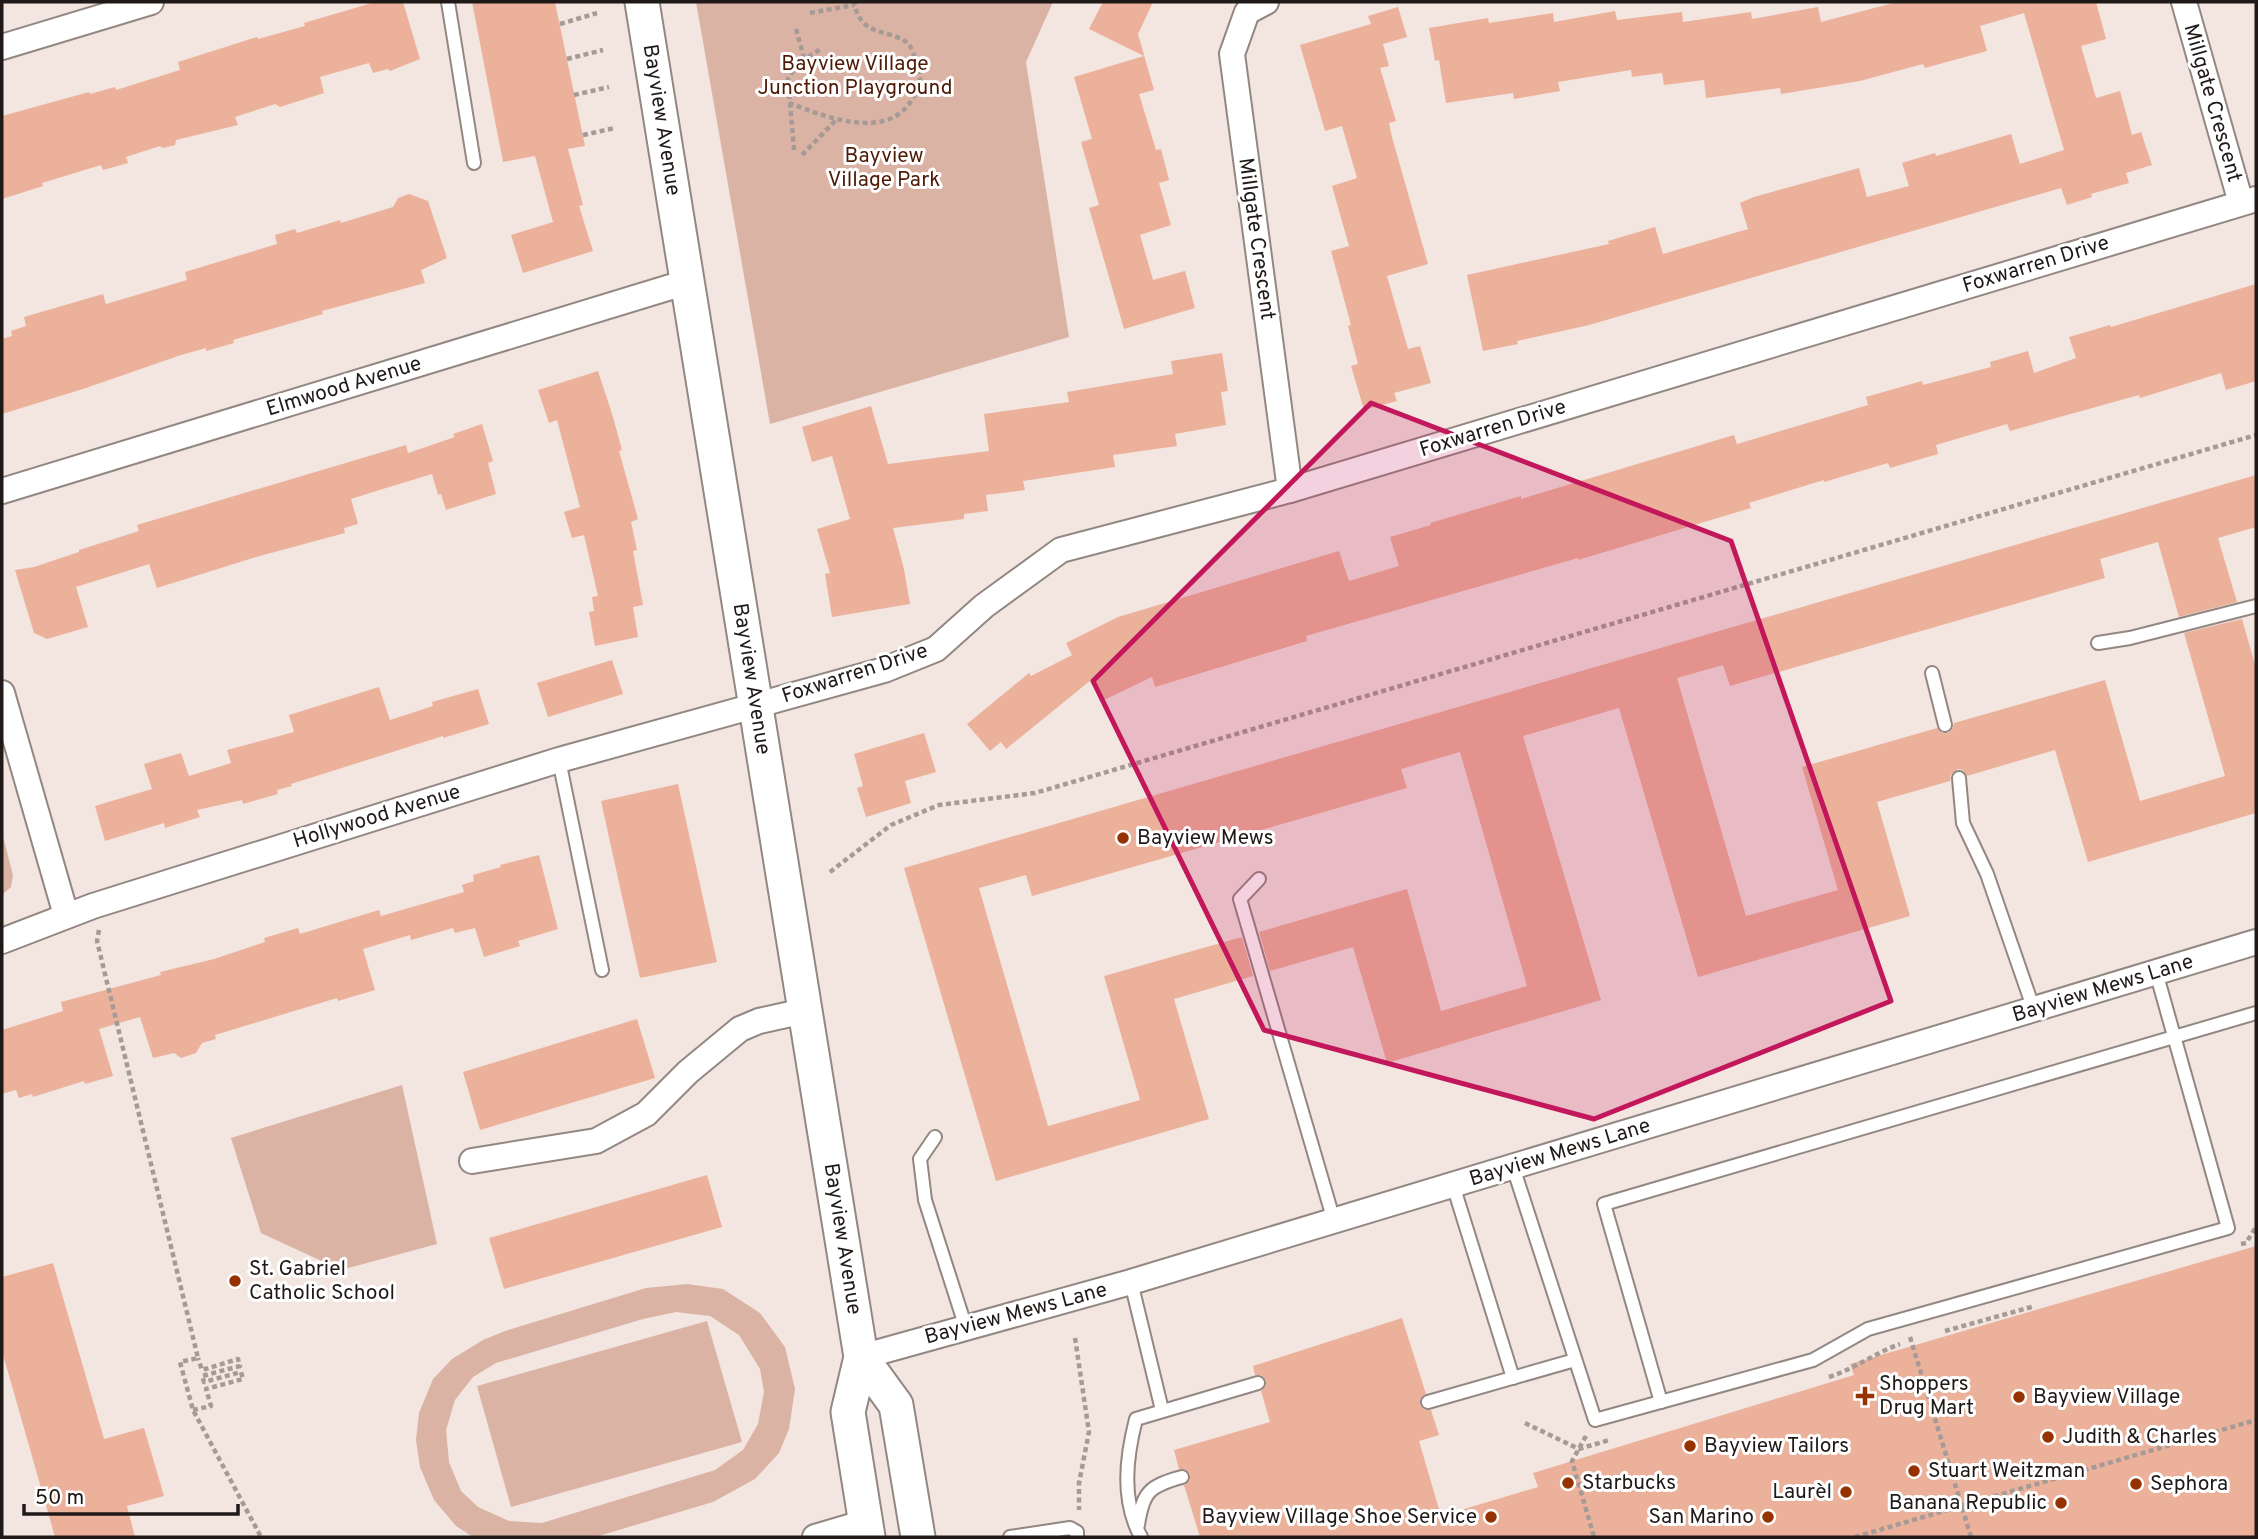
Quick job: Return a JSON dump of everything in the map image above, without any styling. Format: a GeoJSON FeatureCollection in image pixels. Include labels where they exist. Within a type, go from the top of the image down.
{"type":"FeatureCollection","features":[{"type":"Feature","properties":{"kind":"main road","name":"Bayview Avenue"},"geometry":{"type":"LineString","coordinates":[[642,2],[861,1357],[848,1412],[875,1532]]}},
{"type":"Feature","properties":{"kind":"main road","name":"Bayview Avenue"},"geometry":{"type":"LineString","coordinates":[[861,1357],[896,1405],[918,1537]]}},
{"type":"Feature","properties":{"kind":"street"},"geometry":{"type":"LineString","coordinates":[[2,47],[151,2]]}},
{"type":"Feature","properties":{"kind":"street","name":"Millgate Crescent"},"geometry":{"type":"LineString","coordinates":[[1266,2],[1247,12],[1232,54],[1290,491]]}},
{"type":"Feature","properties":{"kind":"street","name":"Millgate Crescent"},"geometry":{"type":"LineString","coordinates":[[2184,2],[2248,201]]}},
{"type":"Feature","properties":{"kind":"street","name":"Foxwarren Drive"},"geometry":{"type":"LineString","coordinates":[[755,705],[884,670],[936,649],[984,606],[1061,550],[1290,491],[2248,201]]}},
{"type":"Feature","properties":{"kind":"street","name":"Elmwood Avenue"},"geometry":{"type":"LineString","coordinates":[[2,491],[687,282]]}},
{"type":"Feature","properties":{"kind":"street"},"geometry":{"type":"LineString","coordinates":[[2,693],[66,915]]}},
{"type":"Feature","properties":{"kind":"street","name":"Hollywood Avenue"},"geometry":{"type":"LineString","coordinates":[[2,941],[66,915],[559,760],[755,705]]}},
{"type":"Feature","properties":{"kind":"street","name":"Bayview Mews Lane"},"geometry":{"type":"LineString","coordinates":[[861,1357],[1131,1282],[2256,942]]}},
{"type":"Feature","properties":{"kind":"street"},"geometry":{"type":"LineString","coordinates":[[472,1161],[596,1141],[646,1114],[688,1072],[740,1029],[759,1021],[804,1010]]}},
{"type":"Feature","properties":{"kind":"street"},"geometry":{"type":"LineString","coordinates":[[815,1537],[875,1532]]}},
{"type":"Feature","properties":{"kind":"lane"},"geometry":{"type":"LineString","coordinates":[[448,2],[474,163]]}},
{"type":"Feature","properties":{"kind":"lane"},"geometry":{"type":"LineString","coordinates":[[2098,643],[2130,638],[2256,606]]}},
{"type":"Feature","properties":{"kind":"lane"},"geometry":{"type":"LineString","coordinates":[[1932,673],[1945,725]]}},
{"type":"Feature","properties":{"kind":"lane"},"geometry":{"type":"LineString","coordinates":[[559,760],[602,970]]}},
{"type":"Feature","properties":{"kind":"lane"},"geometry":{"type":"LineString","coordinates":[[1959,778],[1963,823],[1987,874],[2034,1010]]}},
{"type":"Feature","properties":{"kind":"lane"},"geometry":{"type":"LineString","coordinates":[[1259,879],[1240,899],[1334,1221]]}},
{"type":"Feature","properties":{"kind":"lane"},"geometry":{"type":"LineString","coordinates":[[1513,1167],[1595,1420],[1812,1360],[1868,1329],[2228,1227],[2157,972]]}},
{"type":"Feature","properties":{"kind":"lane"},"geometry":{"type":"LineString","coordinates":[[1661,1402],[1604,1204],[2256,1013]]}},
{"type":"Feature","properties":{"kind":"lane"},"geometry":{"type":"LineString","coordinates":[[935,1137],[920,1159],[926,1200],[966,1328]]}},
{"type":"Feature","properties":{"kind":"lane"},"geometry":{"type":"LineString","coordinates":[[1453,1185],[1513,1378]]}},
{"type":"Feature","properties":{"kind":"lane"},"geometry":{"type":"LineString","coordinates":[[1131,1282],[1161,1410]]}},
{"type":"Feature","properties":{"kind":"lane"},"geometry":{"type":"LineString","coordinates":[[1429,1402],[1575,1360]]}},
{"type":"Feature","properties":{"kind":"lane"},"geometry":{"type":"LineString","coordinates":[[1139,1533],[1127,1493],[1128,1452],[1136,1419],[1258,1383]]}},
{"type":"Feature","properties":{"kind":"lane"},"geometry":{"type":"LineString","coordinates":[[1139,1533],[1141,1502],[1153,1488],[1182,1477]]}},
{"type":"Feature","properties":{"kind":"lane"},"geometry":{"type":"LineString","coordinates":[[1010,1537],[1070,1528],[1077,1535]]}},
{"type":"Feature","properties":{"kind":"path"},"geometry":{"type":"LineString","coordinates":[[789,103],[836,120],[880,122],[891,119],[909,104],[920,81],[906,40],[871,29],[861,20],[854,4],[810,13]]}},
{"type":"Feature","properties":{"kind":"path"},"geometry":{"type":"LineString","coordinates":[[560,24],[597,13]]}},
{"type":"Feature","properties":{"kind":"path"},"geometry":{"type":"LineString","coordinates":[[796,29],[804,58]]}},
{"type":"Feature","properties":{"kind":"path"},"geometry":{"type":"LineString","coordinates":[[794,150],[788,84],[790,74],[804,58],[821,49]]}},
{"type":"Feature","properties":{"kind":"path"},"geometry":{"type":"LineString","coordinates":[[567,59],[603,50]]}},
{"type":"Feature","properties":{"kind":"path"},"geometry":{"type":"LineString","coordinates":[[574,95],[609,87]]}},
{"type":"Feature","properties":{"kind":"path"},"geometry":{"type":"LineString","coordinates":[[802,155],[836,120]]}},
{"type":"Feature","properties":{"kind":"path"},"geometry":{"type":"LineString","coordinates":[[583,135],[615,128]]}},
{"type":"Feature","properties":{"kind":"path"},"geometry":{"type":"LineString","coordinates":[[830,872],[891,825],[939,805],[1035,793],[2256,435]]}},
{"type":"Feature","properties":{"kind":"path"},"geometry":{"type":"LineString","coordinates":[[99,926],[97,941],[198,1358],[202,1370],[238,1359],[240,1366],[202,1376],[204,1382],[241,1372],[243,1379],[206,1389],[211,1406],[193,1410]]}},
{"type":"Feature","properties":{"kind":"path"},"geometry":{"type":"LineString","coordinates":[[2232,1247],[2246,1243],[2256,1227]]}},
{"type":"Feature","properties":{"kind":"path"},"geometry":{"type":"LineString","coordinates":[[1938,1333],[2045,1303]]}},
{"type":"Feature","properties":{"kind":"path"},"geometry":{"type":"LineString","coordinates":[[1902,1319],[1911,1340],[1971,1537]]}},
{"type":"Feature","properties":{"kind":"path"},"geometry":{"type":"LineString","coordinates":[[1074,1338],[1089,1432],[1079,1483],[1077,1535]]}},
{"type":"Feature","properties":{"kind":"path"},"geometry":{"type":"LineString","coordinates":[[1819,1379],[1846,1372],[1880,1351],[1911,1340]]}},
{"type":"Feature","properties":{"kind":"path"},"geometry":{"type":"LineString","coordinates":[[198,1358],[180,1362],[193,1410],[261,1537]]}},
{"type":"Feature","properties":{"kind":"path"},"geometry":{"type":"LineString","coordinates":[[1594,1537],[1572,1461],[1595,1420]]}},
{"type":"Feature","properties":{"kind":"path"},"geometry":{"type":"LineString","coordinates":[[1855,1537],[2256,1420]]}},
{"type":"Feature","properties":{"kind":"path"},"geometry":{"type":"LineString","coordinates":[[1525,1423],[1579,1449],[1619,1437]]}},
{"type":"Feature","properties":{"kind":"highlighted area"},"geometry":{"type":"Polygon","coordinates":[[[1371,403],[1731,541],[1891,1001],[1594,1119],[1264,1030],[1093,681],[1371,403]]]}},
{"type":"Feature","properties":{"kind":"green space","name":"Bayview Village Park"},"geometry":{"type":"Polygon","coordinates":[[[696,2],[1053,2],[1026,62],[1069,337],[770,424],[696,2]]]}},
{"type":"Feature","properties":{"kind":"green space"},"geometry":{"type":"Polygon","coordinates":[[[2,833],[13,875],[11,887],[2,895],[2,833]]]}},
{"type":"Feature","properties":{"kind":"green space"},"geometry":{"type":"Polygon","coordinates":[[[402,1085],[437,1244],[341,1270],[261,1233],[231,1138],[402,1085]]]}},
{"type":"Feature","properties":{"kind":"green space"},"geometry":{"type":"Polygon","coordinates":[[[687,1284],[723,1289],[760,1313],[785,1347],[795,1389],[789,1429],[779,1453],[755,1479],[713,1502],[595,1537],[473,1537],[456,1526],[434,1500],[420,1467],[416,1440],[419,1413],[433,1379],[452,1359],[483,1340],[646,1288],[687,1284]],[[676,1312],[643,1319],[496,1363],[473,1377],[455,1400],[446,1430],[449,1462],[461,1491],[478,1507],[509,1521],[542,1523],[715,1470],[743,1450],[758,1424],[764,1392],[760,1369],[739,1335],[710,1316],[676,1312]]]}},
{"type":"Feature","properties":{"kind":"green space"},"geometry":{"type":"Polygon","coordinates":[[[707,1321],[742,1442],[511,1507],[477,1386],[707,1321]]]}},
{"type":"Feature","properties":{"kind":"building"},"geometry":{"type":"Polygon","coordinates":[[[375,2],[403,2],[420,59],[390,71],[388,69],[373,73],[369,63],[320,77],[324,93],[280,107],[275,104],[235,117],[238,125],[176,140],[175,145],[163,148],[160,146],[126,157],[128,163],[103,170],[101,165],[42,183],[43,186],[2,199],[2,116],[89,92],[90,94],[115,87],[116,90],[180,70],[178,62],[257,37],[258,39],[305,26],[304,23],[375,2]]]}},
{"type":"Feature","properties":{"kind":"building"},"geometry":{"type":"Polygon","coordinates":[[[472,2],[555,2],[585,146],[568,149],[583,205],[579,206],[593,251],[523,273],[511,235],[553,222],[535,156],[503,162],[472,2]]]}},
{"type":"Feature","properties":{"kind":"building"},"geometry":{"type":"Polygon","coordinates":[[[1103,2],[1153,2],[1138,34],[1154,90],[1139,94],[1156,150],[1161,149],[1169,180],[1159,183],[1171,225],[1140,235],[1153,280],[1185,271],[1195,308],[1124,329],[1089,208],[1099,205],[1081,142],[1092,139],[1074,77],[1144,56],[1089,29],[1103,2]]]}},
{"type":"Feature","properties":{"kind":"building"},"geometry":{"type":"Polygon","coordinates":[[[1897,2],[2096,2],[2106,39],[2081,46],[2096,98],[2120,91],[2132,135],[2141,132],[2152,165],[2126,173],[2129,183],[2091,194],[2092,197],[2067,205],[2061,188],[1589,325],[1483,351],[1467,275],[1609,244],[1608,241],[1655,227],[1663,254],[1748,229],[1740,203],[1754,197],[1859,168],[1867,197],[1909,186],[1902,163],[2011,134],[2020,164],[2064,150],[2024,13],[1980,26],[1987,51],[1925,68],[1923,64],[1860,81],[1781,94],[1780,88],[1706,98],[1704,80],[1664,85],[1662,73],[1632,77],[1631,70],[1558,82],[1560,91],[1514,99],[1513,93],[1446,103],[1439,60],[1435,61],[1429,28],[1488,18],[1489,23],[1553,13],[1554,22],[1615,11],[1617,20],[1682,12],[1683,22],[1751,12],[1752,19],[1818,7],[1821,22],[1897,2]]]}},
{"type":"Feature","properties":{"kind":"building"},"geometry":{"type":"Polygon","coordinates":[[[1398,7],[1407,37],[1383,44],[1389,66],[1380,68],[1396,121],[1389,123],[1392,137],[1428,264],[1387,276],[1408,349],[1420,346],[1431,383],[1394,393],[1397,401],[1364,410],[1351,366],[1358,364],[1348,326],[1351,325],[1331,251],[1349,246],[1332,186],[1357,178],[1342,126],[1325,131],[1300,45],[1371,24],[1368,16],[1398,7]]]}},
{"type":"Feature","properties":{"kind":"building"},"geometry":{"type":"Polygon","coordinates":[[[409,194],[428,201],[447,258],[421,270],[425,283],[322,311],[323,314],[233,340],[234,343],[181,355],[2,414],[2,339],[12,336],[11,331],[26,326],[24,317],[103,294],[106,304],[187,280],[185,272],[277,244],[275,235],[295,229],[297,233],[340,220],[341,223],[393,207],[398,198],[409,194]]]}},
{"type":"Feature","properties":{"kind":"building"},"geometry":{"type":"Polygon","coordinates":[[[2256,284],[2256,381],[2226,390],[2221,373],[2140,398],[2139,395],[2010,431],[2007,424],[1936,445],[1938,454],[1890,468],[1888,463],[1824,480],[1749,503],[1751,508],[1578,560],[1306,636],[1307,641],[1155,687],[1152,677],[1102,701],[1091,680],[1006,749],[1001,742],[990,751],[967,724],[1029,673],[1031,676],[1072,655],[1066,643],[1118,617],[1339,551],[1349,581],[1399,566],[1390,537],[1431,525],[1430,523],[1521,496],[1521,499],[1734,435],[1737,444],[1868,405],[1866,397],[1922,381],[1923,385],[1991,367],[1990,362],[2028,351],[2034,373],[2076,358],[2069,337],[2256,284]]]}},
{"type":"Feature","properties":{"kind":"building"},"geometry":{"type":"Polygon","coordinates":[[[1222,353],[1228,391],[1221,392],[1226,425],[1175,434],[1177,446],[1113,455],[1115,467],[1023,481],[1025,490],[986,495],[988,511],[964,514],[964,519],[893,528],[910,604],[832,617],[825,574],[830,573],[817,529],[850,519],[832,456],[812,462],[802,427],[871,406],[888,464],[989,451],[984,414],[1069,402],[1067,392],[1173,374],[1171,361],[1222,353]]]}},
{"type":"Feature","properties":{"kind":"building"},"geometry":{"type":"Polygon","coordinates":[[[598,371],[622,450],[619,451],[638,519],[631,522],[637,550],[633,551],[643,605],[633,607],[638,637],[595,646],[589,612],[594,611],[592,597],[598,596],[584,535],[572,538],[564,512],[580,507],[557,420],[549,423],[538,390],[598,371]]]}},
{"type":"Feature","properties":{"kind":"building"},"geometry":{"type":"Polygon","coordinates":[[[482,424],[493,461],[488,463],[496,494],[446,510],[432,474],[351,499],[358,524],[344,528],[345,533],[157,588],[149,564],[76,587],[88,627],[47,639],[34,633],[15,570],[34,567],[139,531],[137,525],[406,445],[408,453],[455,437],[453,434],[482,424]]]}},
{"type":"Feature","properties":{"kind":"building","name":"Bayview Mews"},"geometry":{"type":"Polygon","coordinates":[[[2256,475],[2256,527],[2218,538],[2237,602],[2179,617],[2158,542],[2100,559],[2105,578],[1730,686],[1723,665],[1677,678],[1746,916],[1838,890],[1802,767],[1937,728],[1942,733],[1948,733],[1954,723],[2105,680],[2140,801],[2225,776],[2184,633],[2242,619],[2256,668],[2256,813],[2088,862],[2055,750],[1967,776],[1963,770],[1958,769],[1951,774],[1950,781],[1877,802],[1910,916],[1698,977],[1619,708],[1523,736],[1601,1000],[1387,1063],[1353,947],[1270,971],[1259,932],[1407,889],[1441,1011],[1527,986],[1460,752],[1401,769],[1407,788],[1032,896],[1026,875],[979,888],[1048,1126],[1140,1100],[1104,976],[1242,937],[1253,976],[1174,999],[1209,1119],[996,1181],[904,868],[2256,475]]]}},
{"type":"Feature","properties":{"kind":"building"},"geometry":{"type":"Polygon","coordinates":[[[612,660],[623,694],[548,717],[537,683],[612,660]]]}},
{"type":"Feature","properties":{"kind":"building"},"geometry":{"type":"Polygon","coordinates":[[[379,687],[390,720],[433,706],[432,702],[478,689],[489,724],[291,784],[292,786],[277,790],[278,794],[243,804],[242,800],[197,810],[200,817],[165,828],[164,823],[105,841],[95,806],[152,789],[144,764],[181,753],[189,776],[231,763],[227,750],[294,732],[289,715],[379,687]]]}},
{"type":"Feature","properties":{"kind":"building"},"geometry":{"type":"Polygon","coordinates":[[[924,733],[936,772],[905,781],[911,803],[866,817],[857,788],[863,786],[854,754],[924,733]]]}},
{"type":"Feature","properties":{"kind":"building"},"geometry":{"type":"Polygon","coordinates":[[[678,784],[717,962],[640,978],[601,801],[678,784]]]}},
{"type":"Feature","properties":{"kind":"building"},"geometry":{"type":"Polygon","coordinates":[[[539,855],[558,929],[518,941],[520,946],[484,957],[475,928],[455,933],[453,928],[411,940],[410,935],[363,949],[375,990],[338,1001],[337,998],[215,1035],[216,1039],[202,1043],[196,1053],[181,1058],[174,1053],[153,1058],[140,1017],[99,1029],[113,1076],[85,1084],[84,1081],[33,1097],[32,1094],[19,1098],[16,1090],[2,1094],[2,1030],[63,1011],[61,1002],[214,959],[265,942],[264,938],[298,928],[300,934],[379,910],[381,916],[464,892],[462,885],[474,881],[473,875],[539,855]]]}},
{"type":"Feature","properties":{"kind":"building"},"geometry":{"type":"Polygon","coordinates":[[[637,1019],[655,1078],[480,1130],[463,1072],[637,1019]]]}},
{"type":"Feature","properties":{"kind":"building"},"geometry":{"type":"Polygon","coordinates":[[[707,1175],[722,1227],[504,1289],[489,1238],[707,1175]]]}},
{"type":"Feature","properties":{"kind":"building","name":"Bayview Village"},"geometry":{"type":"Polygon","coordinates":[[[2256,1246],[2256,1537],[1200,1537],[1184,1485],[1190,1480],[1190,1474],[1185,1469],[1179,1469],[1174,1450],[1270,1422],[1261,1391],[1266,1386],[1266,1380],[1261,1375],[1255,1375],[1253,1366],[1402,1318],[1426,1394],[1420,1399],[1420,1405],[1425,1410],[1431,1410],[1439,1435],[1419,1441],[1441,1516],[1538,1487],[1533,1473],[1854,1375],[1850,1364],[2256,1246]]]}},
{"type":"Feature","properties":{"kind":"building"},"geometry":{"type":"Polygon","coordinates":[[[53,1263],[104,1439],[144,1428],[164,1496],[127,1506],[135,1537],[55,1537],[2,1351],[2,1277],[53,1263]]]}},
{"type":"Feature","properties":{"kind":"place","name":"Bayview Mews"},"geometry":{"type":"Point","coordinates":[1123,838]}},
{"type":"Feature","properties":{"kind":"place","name":"St. Gabriel Catholic School"},"geometry":{"type":"Point","coordinates":[235,1281]}},
{"type":"Feature","properties":{"kind":"place","name":"Shoppers Drug Mart"},"geometry":{"type":"Point","coordinates":[1865,1396]}},
{"type":"Feature","properties":{"kind":"place","name":"Bayview Village"},"geometry":{"type":"Point","coordinates":[2019,1397]}},
{"type":"Feature","properties":{"kind":"place","name":"Judith & Charles"},"geometry":{"type":"Point","coordinates":[2048,1437]}},
{"type":"Feature","properties":{"kind":"place","name":"Bayview Tailors"},"geometry":{"type":"Point","coordinates":[1690,1446]}},
{"type":"Feature","properties":{"kind":"place","name":"Stuart Weitzman"},"geometry":{"type":"Point","coordinates":[1914,1471]}},
{"type":"Feature","properties":{"kind":"place","name":"Starbucks"},"geometry":{"type":"Point","coordinates":[1568,1483]}},
{"type":"Feature","properties":{"kind":"place","name":"Sephora"},"geometry":{"type":"Point","coordinates":[2136,1484]}},
{"type":"Feature","properties":{"kind":"place","name":"Laurèl"},"geometry":{"type":"Point","coordinates":[1846,1492]}},
{"type":"Feature","properties":{"kind":"place","name":"Banana Republic"},"geometry":{"type":"Point","coordinates":[2061,1503]}},
{"type":"Feature","properties":{"kind":"place","name":"Bayview Village Shoe Service"},"geometry":{"type":"Point","coordinates":[1491,1517]}},
{"type":"Feature","properties":{"kind":"place","name":"San Marino"},"geometry":{"type":"Point","coordinates":[1768,1517]}},
{"type":"Feature","properties":{"kind":"park label","name":"Bayview Village Junction Playground"},"geometry":{"type":"Point","coordinates":[855,76]}}]}
